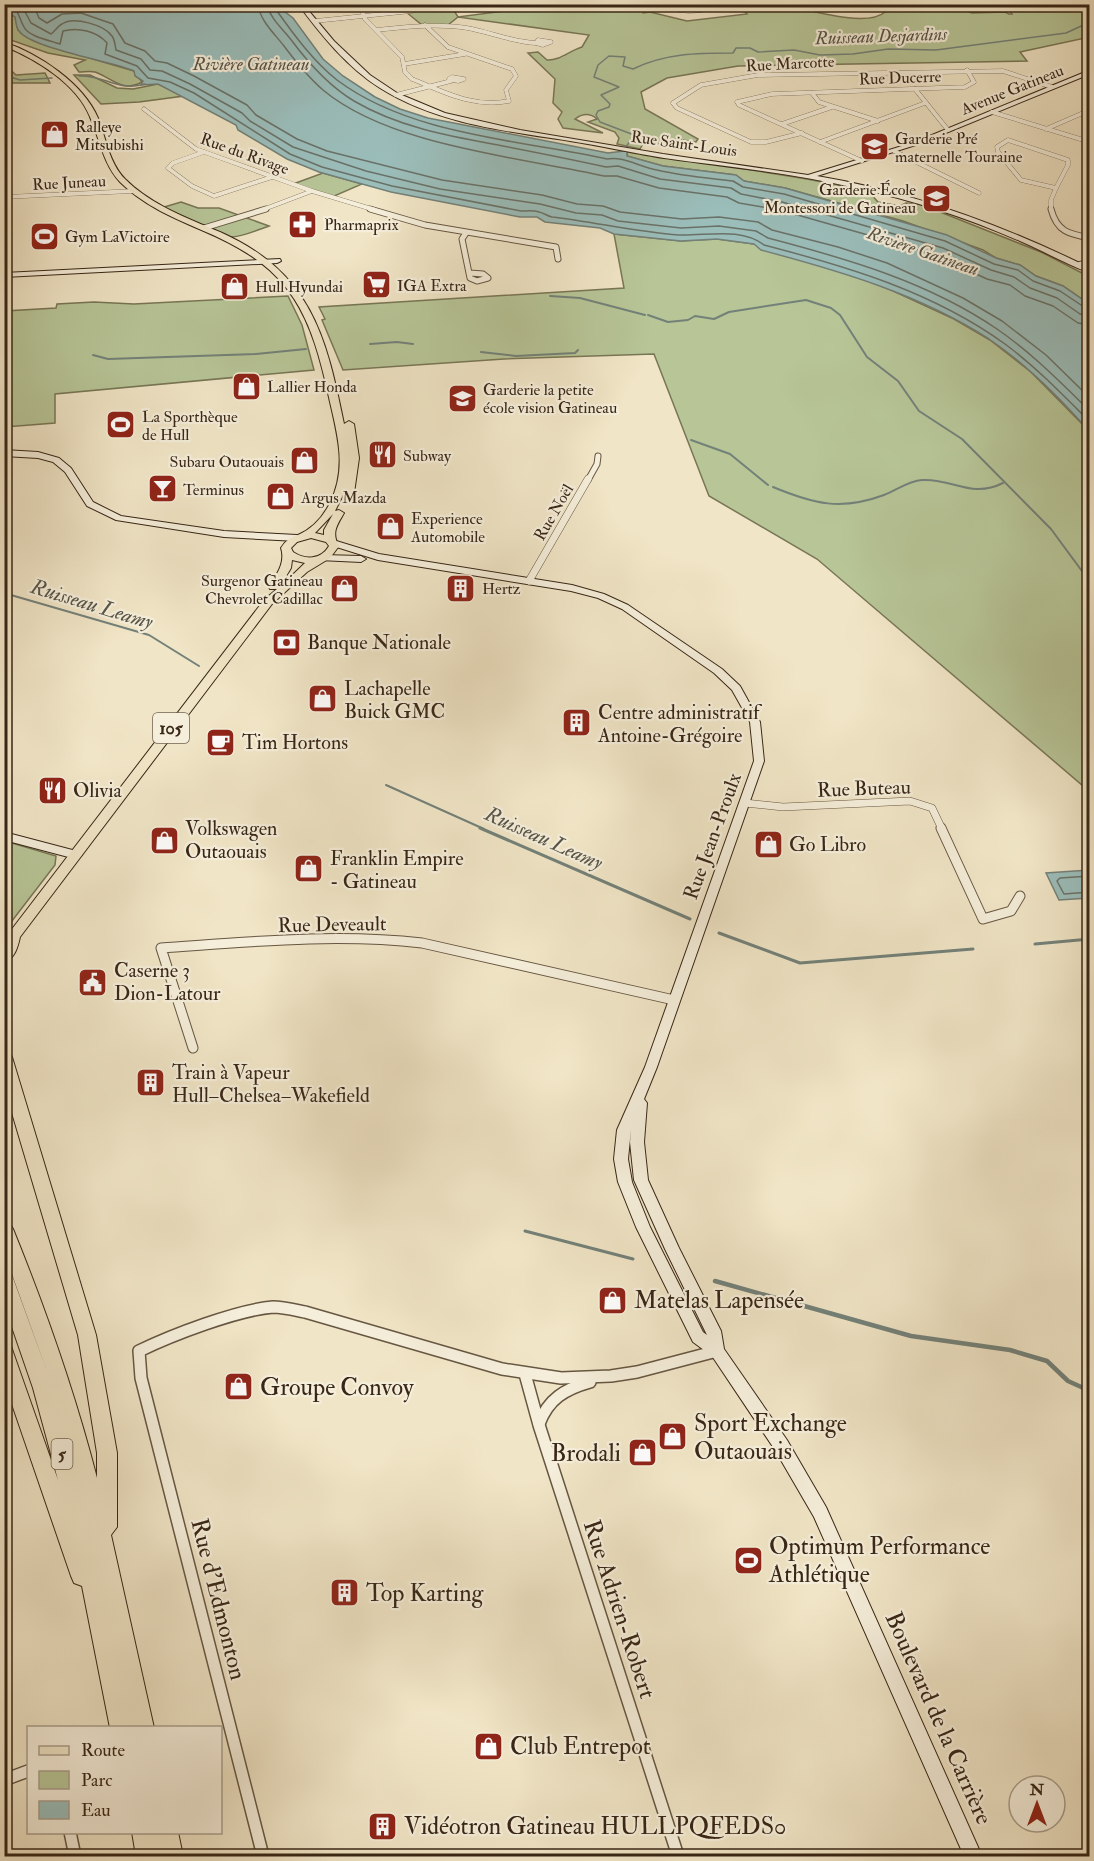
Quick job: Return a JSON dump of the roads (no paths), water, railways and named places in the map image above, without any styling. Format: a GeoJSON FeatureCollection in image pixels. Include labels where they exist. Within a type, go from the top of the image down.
{"type":"FeatureCollection","features":[{"type":"Feature","properties":{"kind":"highway"},"geometry":{"type":"LineString","coordinates":[[4,1057],[77,1297],[94,1369],[107,1453],[107,1557]]}},
{"type":"Feature","properties":{"kind":"highway","name":"5"},"geometry":{"type":"LineString","coordinates":[[4,1230],[43,1325],[70,1410],[107,1557],[143,1726]]}},
{"type":"Feature","properties":{"kind":"highway","name":"5"},"geometry":{"type":"LineString","coordinates":[[4,1278],[30,1347],[53,1421],[74,1503],[121,1726]]}},
{"type":"Feature","properties":{"kind":"highway"},"geometry":{"type":"LineString","coordinates":[[4,1352],[102,1635]]}},
{"type":"Feature","properties":{"kind":"highway"},"geometry":{"type":"LineString","coordinates":[[143,1834],[148,1857]]}},
{"type":"Feature","properties":{"kind":"highway"},"geometry":{"type":"LineString","coordinates":[[166,1834],[171,1857]]}},
{"type":"Feature","properties":{"kind":"main road","name":"105"},"geometry":{"type":"LineString","coordinates":[[4,44],[46,63],[85,102],[93,114],[114,169],[134,191],[153,204],[209,230],[265,261],[281,275],[291,288],[313,331],[327,373],[346,458],[343,482],[335,504],[322,524],[287,545],[286,568],[268,595],[267,602]]}},
{"type":"Feature","properties":{"kind":"main road","name":"105"},"geometry":{"type":"LineString","coordinates":[[4,957],[10,949],[9,940],[267,602],[277,596],[297,573],[331,553],[332,542],[329,530],[346,500],[352,480],[354,450],[329,351],[312,307],[295,278],[277,261],[246,242],[209,230]]}},
{"type":"Feature","properties":{"kind":"main road"},"geometry":{"type":"LineString","coordinates":[[300,537],[318,536],[332,542]]}},
{"type":"Feature","properties":{"kind":"main road"},"geometry":{"type":"LineString","coordinates":[[287,553],[297,559],[320,559]]}},
{"type":"Feature","properties":{"kind":"street","name":"Rue Saint-Louis"},"geometry":{"type":"LineString","coordinates":[[300,4],[358,68],[374,82],[396,95],[432,110],[464,119],[636,151],[809,177],[889,193],[936,207],[1089,271]]}},
{"type":"Feature","properties":{"kind":"street"},"geometry":{"type":"LineString","coordinates":[[360,4],[363,17],[402,57],[406,74],[426,86],[468,102],[481,104],[507,102],[506,90],[514,80],[515,73],[509,67],[448,47],[425,25]]}},
{"type":"Feature","properties":{"kind":"street"},"geometry":{"type":"LineString","coordinates":[[315,21],[412,11],[417,8],[414,4]]}},
{"type":"Feature","properties":{"kind":"street"},"geometry":{"type":"LineString","coordinates":[[662,4],[678,11],[711,8],[715,6],[714,4]]}},
{"type":"Feature","properties":{"kind":"street"},"geometry":{"type":"LineString","coordinates":[[819,4],[844,8],[853,4]]}},
{"type":"Feature","properties":{"kind":"street"},"geometry":{"type":"LineString","coordinates":[[377,30],[425,25],[464,27],[524,43],[536,43]]}},
{"type":"Feature","properties":{"kind":"street"},"geometry":{"type":"LineString","coordinates":[[404,64],[431,62],[467,54]]}},
{"type":"Feature","properties":{"kind":"street","name":"Rue Marcotte"},"geometry":{"type":"LineString","coordinates":[[802,133],[766,142],[751,142],[677,108],[673,103],[698,87],[750,76],[967,70],[1009,71],[1052,87]]}},
{"type":"Feature","properties":{"kind":"street","name":"Rue Ducerre"},"geometry":{"type":"LineString","coordinates":[[862,160],[739,105],[737,102],[768,95],[972,85],[974,82],[967,70]]}},
{"type":"Feature","properties":{"kind":"street","name":"Avenue Gatineau"},"geometry":{"type":"LineString","coordinates":[[809,177],[894,151],[1089,72]]}},
{"type":"Feature","properties":{"kind":"street"},"geometry":{"type":"LineString","coordinates":[[396,95],[451,81]]}},
{"type":"Feature","properties":{"kind":"street"},"geometry":{"type":"LineString","coordinates":[[915,88],[948,130]]}},
{"type":"Feature","properties":{"kind":"street"},"geometry":{"type":"LineString","coordinates":[[812,93],[818,101],[878,121]]}},
{"type":"Feature","properties":{"kind":"street"},"geometry":{"type":"LineString","coordinates":[[820,142],[925,103]]}},
{"type":"Feature","properties":{"kind":"street"},"geometry":{"type":"LineString","coordinates":[[782,124],[833,106]]}},
{"type":"Feature","properties":{"kind":"street","name":"Rue du Rivage"},"geometry":{"type":"LineString","coordinates":[[144,109],[184,142],[204,152],[312,191],[413,222],[556,247],[558,259]]}},
{"type":"Feature","properties":{"kind":"street"},"geometry":{"type":"LineString","coordinates":[[1046,129],[1089,110]]}},
{"type":"Feature","properties":{"kind":"street"},"geometry":{"type":"LineString","coordinates":[[992,112],[1089,142]]}},
{"type":"Feature","properties":{"kind":"street"},"geometry":{"type":"LineString","coordinates":[[1057,188],[1021,180],[998,152],[997,147],[1008,140],[1069,161],[1050,205],[1057,222],[1067,234],[1089,238]]}},
{"type":"Feature","properties":{"kind":"street"},"geometry":{"type":"LineString","coordinates":[[894,151],[979,194]]}},
{"type":"Feature","properties":{"kind":"street"},"geometry":{"type":"LineString","coordinates":[[204,152],[173,163],[168,168],[192,186],[214,196],[275,176]]}},
{"type":"Feature","properties":{"kind":"street","name":"Rue Juneau"},"geometry":{"type":"LineString","coordinates":[[4,197],[134,191]]}},
{"type":"Feature","properties":{"kind":"street"},"geometry":{"type":"LineString","coordinates":[[209,230],[312,191]]}},
{"type":"Feature","properties":{"kind":"street"},"geometry":{"type":"LineString","coordinates":[[466,233],[462,239],[470,273]]}},
{"type":"Feature","properties":{"kind":"street"},"geometry":{"type":"LineString","coordinates":[[4,275],[277,261]]}},
{"type":"Feature","properties":{"kind":"street"},"geometry":{"type":"LineString","coordinates":[[1078,265],[1089,262]]}},
{"type":"Feature","properties":{"kind":"street"},"geometry":{"type":"LineString","coordinates":[[4,453],[38,454],[56,460],[68,470],[87,501],[110,515],[129,520],[224,534],[300,537]]}},
{"type":"Feature","properties":{"kind":"street","name":"Rue Noël"},"geometry":{"type":"LineString","coordinates":[[529,581],[597,464],[598,456]]}},
{"type":"Feature","properties":{"kind":"street"},"geometry":{"type":"LineString","coordinates":[[224,534],[233,538],[271,545],[287,553]]}},
{"type":"Feature","properties":{"kind":"street","name":"Rue Jean-Proulx"},"geometry":{"type":"LineString","coordinates":[[332,542],[365,554],[583,590],[625,607],[727,679],[746,704],[758,732],[759,761],[643,1088],[624,1130],[621,1154],[627,1190],[643,1227]]}},
{"type":"Feature","properties":{"kind":"street","name":"Rue Jean-Proulx"},"geometry":{"type":"LineString","coordinates":[[320,559],[349,558],[419,564]]}},
{"type":"Feature","properties":{"kind":"street","name":"Rue Buteau"},"geometry":{"type":"LineString","coordinates":[[745,803],[783,807],[910,801],[923,803],[932,808],[983,919],[1011,911],[1020,896]]}},
{"type":"Feature","properties":{"kind":"street"},"geometry":{"type":"LineString","coordinates":[[4,836],[76,855]]}},
{"type":"Feature","properties":{"kind":"street","name":"Rue Deveault"},"geometry":{"type":"LineString","coordinates":[[193,1048],[161,948],[350,937],[389,938],[422,943],[674,1000]]}},
{"type":"Feature","properties":{"kind":"street","name":"Rue Jean-Proulx"},"geometry":{"type":"LineString","coordinates":[[643,1088],[637,1132],[638,1165],[644,1189],[659,1222]]}},
{"type":"Feature","properties":{"kind":"street","name":"Boulevard de la Carrière"},"geometry":{"type":"LineString","coordinates":[[659,1222],[714,1331],[717,1351]]}},
{"type":"Feature","properties":{"kind":"street","name":"Boulevard de la Carrière"},"geometry":{"type":"LineString","coordinates":[[643,1227],[698,1337],[717,1351],[781,1445],[820,1512],[973,1857]]}},
{"type":"Feature","properties":{"kind":"street","name":"Rue d'Edmonton"},"geometry":{"type":"LineString","coordinates":[[263,1857],[141,1378],[139,1351],[164,1339],[254,1310],[275,1307],[305,1312],[525,1374]]}},
{"type":"Feature","properties":{"kind":"street"},"geometry":{"type":"LineString","coordinates":[[539,1425],[542,1412],[557,1395],[579,1384],[663,1367],[717,1351]]}},
{"type":"Feature","properties":{"kind":"street"},"geometry":{"type":"LineString","coordinates":[[525,1374],[561,1378],[611,1376]]}},
{"type":"Feature","properties":{"kind":"street","name":"Rue Adrien-Robert"},"geometry":{"type":"LineString","coordinates":[[525,1374],[539,1425],[678,1857]]}},
{"type":"Feature","properties":{"kind":"street"},"geometry":{"type":"LineString","coordinates":[[4,1780],[27,1771]]}},
{"type":"Feature","properties":{"kind":"street"},"geometry":{"type":"LineString","coordinates":[[70,1834],[75,1857]]}},
{"type":"Feature","properties":{"kind":"water","name":"Rivière Gatineau"},"geometry":{"type":"Polygon","coordinates":[[[7,5],[276,5],[293,18],[323,59],[343,76],[375,97],[400,109],[428,118],[608,153],[627,151],[627,156],[663,166],[736,175],[744,181],[785,188],[947,235],[996,258],[1020,265],[1036,276],[1063,286],[1089,304],[1089,431],[1042,382],[1003,349],[962,323],[907,297],[820,266],[761,250],[754,244],[717,239],[681,241],[614,234],[600,228],[545,222],[537,217],[520,217],[391,192],[319,172],[287,159],[238,130],[236,125],[158,84],[141,85],[143,81],[135,76],[134,71],[54,48],[26,37],[18,30],[15,17],[9,13],[7,5]]]}},
{"type":"Feature","properties":{"kind":"water"},"geometry":{"type":"Polygon","coordinates":[[[1089,870],[1089,898],[1059,900],[1046,873],[1089,870]]]}},
{"type":"Feature","properties":{"kind":"waterway","name":"Ruisseau Desjardins"},"geometry":{"type":"LineString","coordinates":[[624,150],[634,135],[600,122],[596,115],[598,111],[609,107],[610,104],[601,95],[619,87],[594,77],[598,65],[609,56],[625,57],[623,66],[633,69],[670,57],[733,53],[736,48],[750,48],[758,52],[794,50],[820,55],[853,54],[888,49],[936,50],[1066,33],[1090,22]]}},
{"type":"Feature","properties":{"kind":"waterway"},"geometry":{"type":"LineString","coordinates":[[4,75],[20,80],[52,78]]}},
{"type":"Feature","properties":{"kind":"waterway"},"geometry":{"type":"LineString","coordinates":[[79,76],[88,76],[127,86],[145,84]]}},
{"type":"Feature","properties":{"kind":"waterway"},"geometry":{"type":"LineString","coordinates":[[550,296],[580,298],[645,315]]}},
{"type":"Feature","properties":{"kind":"waterway"},"geometry":{"type":"LineString","coordinates":[[648,315],[668,322],[688,320],[695,316],[714,319],[729,312],[806,300],[831,308],[840,315],[867,357],[898,381],[919,411],[962,439],[1051,529],[1090,582]]}},
{"type":"Feature","properties":{"kind":"waterway"},"geometry":{"type":"LineString","coordinates":[[370,344],[397,342],[413,344]]}},
{"type":"Feature","properties":{"kind":"waterway"},"geometry":{"type":"LineString","coordinates":[[93,355],[108,359],[256,354],[306,349]]}},
{"type":"Feature","properties":{"kind":"waterway"},"geometry":{"type":"LineString","coordinates":[[481,352],[516,356],[575,353],[578,350]]}},
{"type":"Feature","properties":{"kind":"waterway"},"geometry":{"type":"LineString","coordinates":[[691,440],[730,454],[768,485]]}},
{"type":"Feature","properties":{"kind":"waterway"},"geometry":{"type":"LineString","coordinates":[[773,487],[802,498],[841,504],[869,500],[922,480],[933,480],[971,489],[992,487],[1003,483]]}},
{"type":"Feature","properties":{"kind":"waterway","name":"Ruisseau Leamy"},"geometry":{"type":"LineString","coordinates":[[4,593],[149,635],[199,666]]}},
{"type":"Feature","properties":{"kind":"waterway","name":"Ruisseau Leamy"},"geometry":{"type":"LineString","coordinates":[[386,785],[484,829]]}},
{"type":"Feature","properties":{"kind":"waterway","name":"Ruisseau Leamy"},"geometry":{"type":"LineString","coordinates":[[480,828],[690,919]]}},
{"type":"Feature","properties":{"kind":"waterway","name":"Ruisseau Leamy"},"geometry":{"type":"LineString","coordinates":[[719,933],[800,963],[973,949]]}},
{"type":"Feature","properties":{"kind":"waterway","name":"Ruisseau Leamy"},"geometry":{"type":"LineString","coordinates":[[1035,944],[1090,939]]}},
{"type":"Feature","properties":{"kind":"waterway"},"geometry":{"type":"LineString","coordinates":[[525,1231],[633,1259]]}},
{"type":"Feature","properties":{"kind":"waterway"},"geometry":{"type":"LineString","coordinates":[[715,1281],[911,1336],[1010,1350],[1047,1361],[1068,1381],[1090,1391]]}},
{"type":"Feature","properties":{"kind":"place","name":"Ralleye Mitsubishi"},"geometry":{"type":"Point","coordinates":[54,135]}},
{"type":"Feature","properties":{"kind":"place","name":"Garderie Pré maternelle Touraine"},"geometry":{"type":"Point","coordinates":[874,147]}},
{"type":"Feature","properties":{"kind":"place","name":"Garderie École Montessori de Gatineau"},"geometry":{"type":"Point","coordinates":[937,198]}},
{"type":"Feature","properties":{"kind":"place","name":"Pharmaprix"},"geometry":{"type":"Point","coordinates":[303,224]}},
{"type":"Feature","properties":{"kind":"place","name":"Gym LaVictoire"},"geometry":{"type":"Point","coordinates":[44,236]}},
{"type":"Feature","properties":{"kind":"place","name":"IGA Extra"},"geometry":{"type":"Point","coordinates":[376,285]}},
{"type":"Feature","properties":{"kind":"place","name":"Hull Hyundai"},"geometry":{"type":"Point","coordinates":[234,286]}},
{"type":"Feature","properties":{"kind":"place","name":"Lallier Honda"},"geometry":{"type":"Point","coordinates":[246,386]}},
{"type":"Feature","properties":{"kind":"place","name":"Garderie la petite école vision Gatineau"},"geometry":{"type":"Point","coordinates":[462,398]}},
{"type":"Feature","properties":{"kind":"place","name":"La Sporthèque de Hull"},"geometry":{"type":"Point","coordinates":[121,425]}},
{"type":"Feature","properties":{"kind":"place","name":"Subway"},"geometry":{"type":"Point","coordinates":[382,455]}},
{"type":"Feature","properties":{"kind":"place","name":"Subaru Outaouais"},"geometry":{"type":"Point","coordinates":[305,461]}},
{"type":"Feature","properties":{"kind":"place","name":"Terminus"},"geometry":{"type":"Point","coordinates":[162,489]}},
{"type":"Feature","properties":{"kind":"place","name":"Argus Mazda"},"geometry":{"type":"Point","coordinates":[280,497]}},
{"type":"Feature","properties":{"kind":"place","name":"Experience Automobile"},"geometry":{"type":"Point","coordinates":[390,527]}},
{"type":"Feature","properties":{"kind":"place","name":"Hertz"},"geometry":{"type":"Point","coordinates":[461,588]}},
{"type":"Feature","properties":{"kind":"place","name":"Surgenor Gatineau Chevrolet Cadillac"},"geometry":{"type":"Point","coordinates":[344,589]}},
{"type":"Feature","properties":{"kind":"place","name":"Banque Nationale"},"geometry":{"type":"Point","coordinates":[286,642]}},
{"type":"Feature","properties":{"kind":"place","name":"Lachapelle Buick GMC"},"geometry":{"type":"Point","coordinates":[323,699]}},
{"type":"Feature","properties":{"kind":"place","name":"Centre administratif Antoine-Grégoire"},"geometry":{"type":"Point","coordinates":[577,723]}},
{"type":"Feature","properties":{"kind":"place","name":"Tim Hortons"},"geometry":{"type":"Point","coordinates":[221,742]}},
{"type":"Feature","properties":{"kind":"place","name":"Olivia"},"geometry":{"type":"Point","coordinates":[52,790]}},
{"type":"Feature","properties":{"kind":"place","name":"Volkswagen Outaouais"},"geometry":{"type":"Point","coordinates":[164,840]}},
{"type":"Feature","properties":{"kind":"place","name":"Go Libro"},"geometry":{"type":"Point","coordinates":[768,844]}},
{"type":"Feature","properties":{"kind":"place","name":"Franklin Empire - Gatineau"},"geometry":{"type":"Point","coordinates":[309,869]}},
{"type":"Feature","properties":{"kind":"place","name":"Caserne 3 Dion-Latour"},"geometry":{"type":"Point","coordinates":[93,982]}},
{"type":"Feature","properties":{"kind":"place","name":"Train à Vapeur Hull–Chelsea–Wakefield"},"geometry":{"type":"Point","coordinates":[151,1083]}},
{"type":"Feature","properties":{"kind":"place","name":"Matelas Lapensée"},"geometry":{"type":"Point","coordinates":[613,1300]}},
{"type":"Feature","properties":{"kind":"place","name":"Groupe Convoy"},"geometry":{"type":"Point","coordinates":[239,1387]}},
{"type":"Feature","properties":{"kind":"place","name":"Sport Exchange Outaouais"},"geometry":{"type":"Point","coordinates":[673,1437]}},
{"type":"Feature","properties":{"kind":"place","name":"Brodali"},"geometry":{"type":"Point","coordinates":[642,1453]}},
{"type":"Feature","properties":{"kind":"place","name":"Optimum Performance Athlétique"},"geometry":{"type":"Point","coordinates":[748,1560]}},
{"type":"Feature","properties":{"kind":"place","name":"Top Karting"},"geometry":{"type":"Point","coordinates":[345,1593]}},
{"type":"Feature","properties":{"kind":"place","name":"Club Entrepot"},"geometry":{"type":"Point","coordinates":[489,1746]}},
{"type":"Feature","properties":{"kind":"place","name":"Vidéotron Gatineau HULLPQFEDS0"},"geometry":{"type":"Point","coordinates":[383,1826]}}]}
